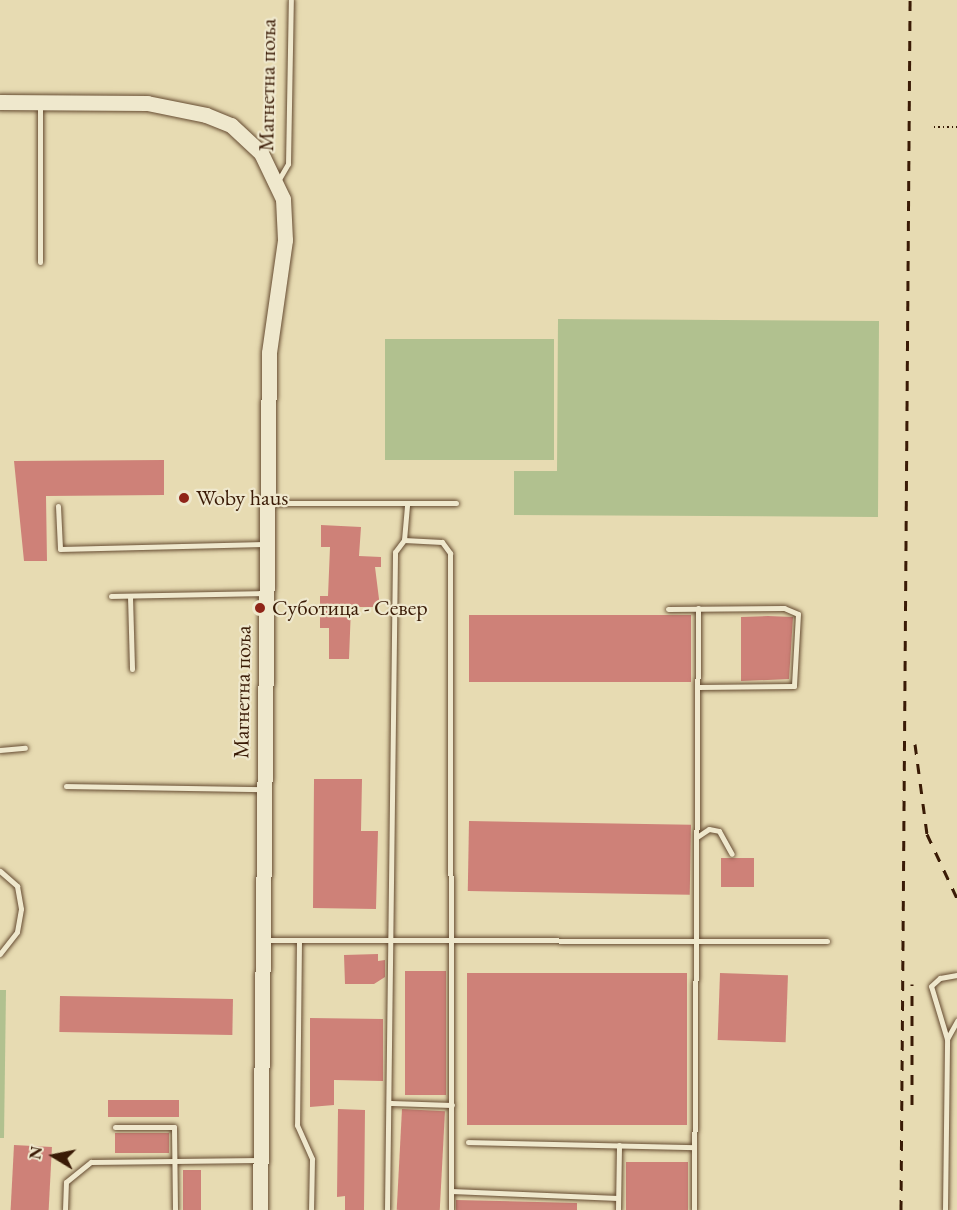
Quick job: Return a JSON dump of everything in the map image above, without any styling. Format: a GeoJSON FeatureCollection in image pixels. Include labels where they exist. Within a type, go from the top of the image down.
{"type":"FeatureCollection","features":[{"type":"Feature","properties":{"kind":"street"},"geometry":{"type":"LineString","coordinates":[[0,102],[147,103],[206,115],[250,141],[278,181]]}},
{"type":"Feature","properties":{"kind":"street","name":"Магнетна поља"},"geometry":{"type":"LineString","coordinates":[[260,1210],[269,353],[285,240],[278,181]]}},
{"type":"Feature","properties":{"kind":"lane","name":"Магнетна поља"},"geometry":{"type":"LineString","coordinates":[[278,181],[288,164],[291,0]]}},
{"type":"Feature","properties":{"kind":"lane"},"geometry":{"type":"LineString","coordinates":[[40,102],[40,262]]}},
{"type":"Feature","properties":{"kind":"lane"},"geometry":{"type":"LineString","coordinates":[[267,503],[456,503]]}},
{"type":"Feature","properties":{"kind":"lane"},"geometry":{"type":"LineString","coordinates":[[387,1210],[391,1103],[395,552],[405,540],[406,503]]}},
{"type":"Feature","properties":{"kind":"lane"},"geometry":{"type":"LineString","coordinates":[[58,506],[60,549],[267,544]]}},
{"type":"Feature","properties":{"kind":"lane"},"geometry":{"type":"LineString","coordinates":[[405,540],[442,542],[450,553],[455,941],[451,1210]]}},
{"type":"Feature","properties":{"kind":"lane"},"geometry":{"type":"LineString","coordinates":[[111,596],[266,593]]}},
{"type":"Feature","properties":{"kind":"lane"},"geometry":{"type":"LineString","coordinates":[[130,596],[132,669]]}},
{"type":"Feature","properties":{"kind":"lane"},"geometry":{"type":"LineString","coordinates":[[694,1210],[698,608]]}},
{"type":"Feature","properties":{"kind":"lane"},"geometry":{"type":"LineString","coordinates":[[668,609],[794,610],[799,677],[787,688],[698,687]]}},
{"type":"Feature","properties":{"kind":"lane"},"geometry":{"type":"LineString","coordinates":[[0,750],[25,748]]}},
{"type":"Feature","properties":{"kind":"lane"},"geometry":{"type":"LineString","coordinates":[[66,786],[263,789]]}},
{"type":"Feature","properties":{"kind":"lane"},"geometry":{"type":"LineString","coordinates":[[697,837],[709,829],[718,831],[732,854]]}},
{"type":"Feature","properties":{"kind":"lane"},"geometry":{"type":"LineString","coordinates":[[0,871],[17,886],[21,909],[17,932],[0,954]]}},
{"type":"Feature","properties":{"kind":"lane"},"geometry":{"type":"LineString","coordinates":[[262,940],[827,941]]}},
{"type":"Feature","properties":{"kind":"lane"},"geometry":{"type":"LineString","coordinates":[[299,941],[297,1125],[312,1159],[311,1210]]}},
{"type":"Feature","properties":{"kind":"lane"},"geometry":{"type":"LineString","coordinates":[[945,1210],[947,1039],[931,986],[940,978],[957,975]]}},
{"type":"Feature","properties":{"kind":"lane"},"geometry":{"type":"LineString","coordinates":[[947,1039],[957,1021]]}},
{"type":"Feature","properties":{"kind":"lane"},"geometry":{"type":"LineString","coordinates":[[391,1103],[452,1105]]}},
{"type":"Feature","properties":{"kind":"lane"},"geometry":{"type":"LineString","coordinates":[[115,1127],[174,1127],[175,1210]]}},
{"type":"Feature","properties":{"kind":"lane"},"geometry":{"type":"LineString","coordinates":[[468,1142],[694,1147]]}},
{"type":"Feature","properties":{"kind":"lane"},"geometry":{"type":"LineString","coordinates":[[618,1210],[619,1145]]}},
{"type":"Feature","properties":{"kind":"lane"},"geometry":{"type":"LineString","coordinates":[[65,1210],[66,1182],[83,1165],[260,1160]]}},
{"type":"Feature","properties":{"kind":"lane"},"geometry":{"type":"LineString","coordinates":[[451,1191],[618,1198]]}},
{"type":"Feature","properties":{"kind":"path"},"geometry":{"type":"LineString","coordinates":[[934,127],[957,127]]}},
{"type":"Feature","properties":{"kind":"green space"},"geometry":{"type":"Polygon","coordinates":[[[558,319],[879,321],[878,517],[514,515],[514,471],[557,471],[558,319]]]}},
{"type":"Feature","properties":{"kind":"green space"},"geometry":{"type":"Polygon","coordinates":[[[385,339],[554,339],[554,460],[385,460],[385,339]]]}},
{"type":"Feature","properties":{"kind":"green space"},"geometry":{"type":"Polygon","coordinates":[[[0,990],[6,990],[4,1138],[0,1138],[0,990]]]}},
{"type":"Feature","properties":{"kind":"building"},"geometry":{"type":"Polygon","coordinates":[[[164,460],[164,495],[46,496],[47,561],[24,561],[14,461],[164,460]]]}},
{"type":"Feature","properties":{"kind":"building"},"geometry":{"type":"Polygon","coordinates":[[[321,525],[361,527],[359,556],[381,557],[381,567],[375,567],[380,607],[351,607],[349,659],[329,659],[329,628],[320,628],[320,596],[328,596],[330,547],[321,547],[321,525]]]}},
{"type":"Feature","properties":{"kind":"building"},"geometry":{"type":"Polygon","coordinates":[[[469,615],[691,615],[691,682],[469,682],[469,615]]]}},
{"type":"Feature","properties":{"kind":"building"},"geometry":{"type":"Polygon","coordinates":[[[741,617],[793,617],[789,679],[741,681],[741,617]]]}},
{"type":"Feature","properties":{"kind":"building"},"geometry":{"type":"Polygon","coordinates":[[[314,779],[362,779],[361,831],[378,831],[376,909],[313,908],[314,779]]]}},
{"type":"Feature","properties":{"kind":"building"},"geometry":{"type":"Polygon","coordinates":[[[469,821],[691,825],[690,895],[468,891],[469,821]]]}},
{"type":"Feature","properties":{"kind":"building"},"geometry":{"type":"Polygon","coordinates":[[[721,858],[754,858],[754,887],[721,887],[721,858]]]}},
{"type":"Feature","properties":{"kind":"building"},"geometry":{"type":"Polygon","coordinates":[[[378,954],[378,961],[385,960],[385,977],[374,984],[345,984],[344,955],[378,954]]]}},
{"type":"Feature","properties":{"kind":"building"},"geometry":{"type":"Polygon","coordinates":[[[405,971],[446,971],[446,1095],[405,1095],[405,971]]]}},
{"type":"Feature","properties":{"kind":"building"},"geometry":{"type":"Polygon","coordinates":[[[467,973],[687,973],[687,1125],[467,1125],[467,973]]]}},
{"type":"Feature","properties":{"kind":"building"},"geometry":{"type":"Polygon","coordinates":[[[720,973],[788,975],[786,1042],[718,1040],[720,973]]]}},
{"type":"Feature","properties":{"kind":"building"},"geometry":{"type":"Polygon","coordinates":[[[60,996],[233,999],[232,1035],[59,1032],[60,996]]]}},
{"type":"Feature","properties":{"kind":"building"},"geometry":{"type":"Polygon","coordinates":[[[310,1018],[383,1019],[383,1081],[334,1080],[334,1105],[310,1107],[310,1018]]]}},
{"type":"Feature","properties":{"kind":"building"},"geometry":{"type":"Polygon","coordinates":[[[108,1100],[179,1100],[179,1117],[108,1117],[108,1100]]]}},
{"type":"Feature","properties":{"kind":"building"},"geometry":{"type":"Polygon","coordinates":[[[338,1109],[365,1110],[364,1210],[345,1210],[345,1196],[337,1197],[338,1109]]]}},
{"type":"Feature","properties":{"kind":"building"},"geometry":{"type":"Polygon","coordinates":[[[402,1109],[445,1111],[440,1210],[397,1210],[402,1109]]]}},
{"type":"Feature","properties":{"kind":"building"},"geometry":{"type":"Polygon","coordinates":[[[115,1133],[169,1133],[169,1153],[115,1153],[115,1133]]]}},
{"type":"Feature","properties":{"kind":"building"},"geometry":{"type":"Polygon","coordinates":[[[14,1145],[52,1147],[49,1210],[11,1210],[14,1145]]]}},
{"type":"Feature","properties":{"kind":"building"},"geometry":{"type":"Polygon","coordinates":[[[626,1162],[688,1162],[688,1210],[626,1210],[626,1162]]]}},
{"type":"Feature","properties":{"kind":"building"},"geometry":{"type":"Polygon","coordinates":[[[183,1170],[201,1170],[201,1210],[183,1210],[183,1170]]]}},
{"type":"Feature","properties":{"kind":"building"},"geometry":{"type":"Polygon","coordinates":[[[456,1200],[577,1203],[577,1210],[456,1210],[456,1200]]]}},
{"type":"Feature","properties":{"kind":"railway"},"geometry":{"type":"LineString","coordinates":[[901,1210],[910,0]]}},
{"type":"Feature","properties":{"kind":"railway"},"geometry":{"type":"LineString","coordinates":[[915,744],[927,834],[957,898]]}},
{"type":"Feature","properties":{"kind":"railway"},"geometry":{"type":"LineString","coordinates":[[912,984],[912,1105]]}},
{"type":"Feature","properties":{"kind":"place","name":"Woby haus"},"geometry":{"type":"Point","coordinates":[184,498]}},
{"type":"Feature","properties":{"kind":"place","name":"Суботица - Север"},"geometry":{"type":"Point","coordinates":[260,608]}}]}
